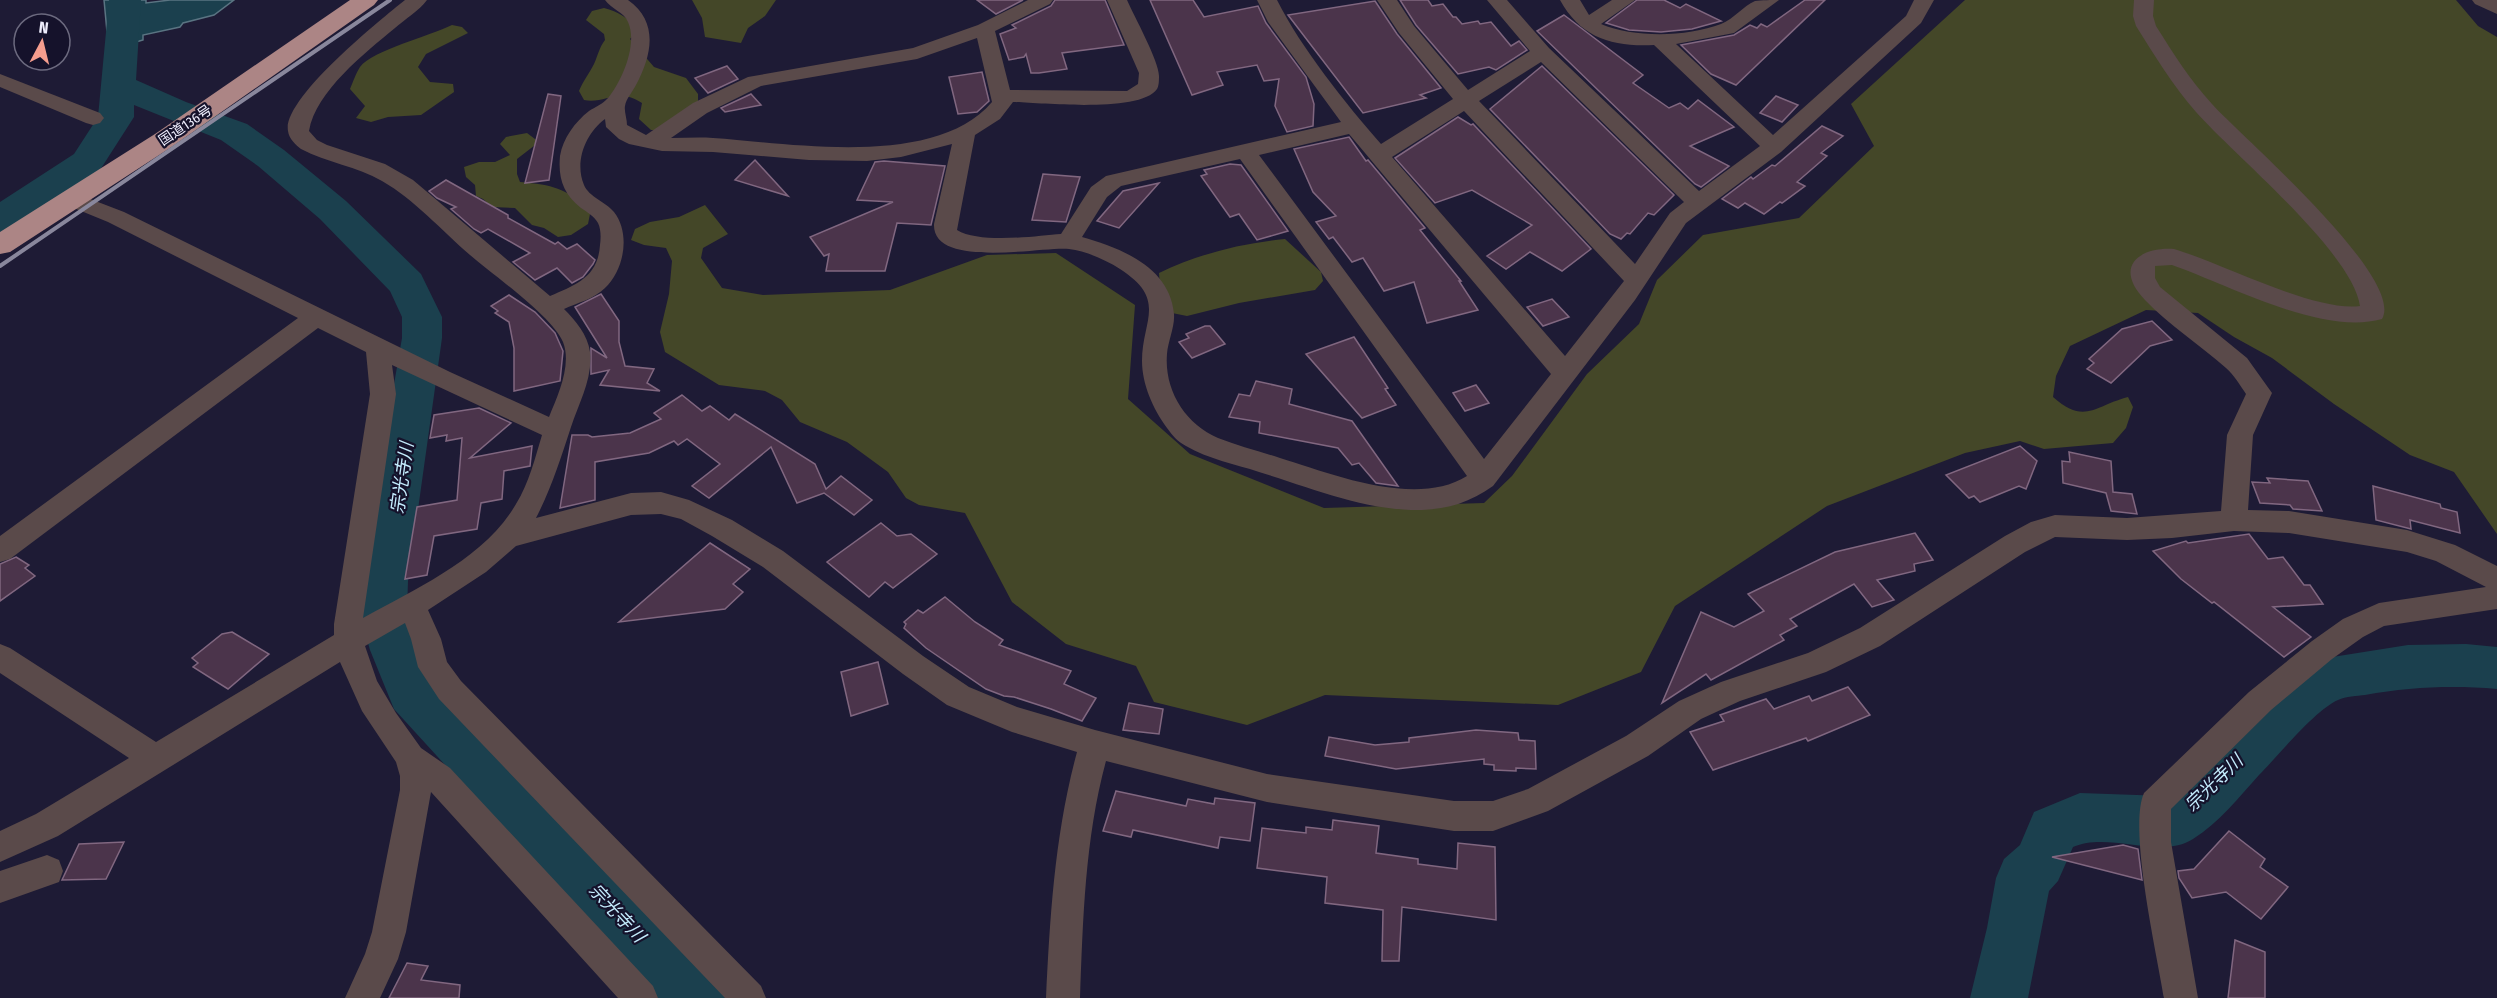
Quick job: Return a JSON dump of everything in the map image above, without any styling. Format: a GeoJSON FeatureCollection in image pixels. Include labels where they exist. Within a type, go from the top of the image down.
{"type":"FeatureCollection","features":[{"type":"Feature","properties":{"kind":"highway","name":"国道136号"},"geometry":{"type":"LineString","coordinates":[[0,245],[164,140],[366,0]]}},
{"type":"Feature","properties":{"kind":"street"},"geometry":{"type":"LineString","coordinates":[[0,847],[47,825],[482,560],[507,537],[523,518],[543,474],[572,388],[577,370],[576,341],[569,330],[546,307],[402,183],[374,167],[310,147],[300,139],[297,129],[298,117],[313,95],[349,58],[417,0]]}},
{"type":"Feature","properties":{"kind":"street"},"geometry":{"type":"LineString","coordinates":[[546,307],[587,289],[598,281],[605,271],[611,244],[609,224],[598,209],[575,189],[572,182],[571,157],[576,135],[582,126],[614,105],[631,79],[640,41],[638,21],[632,12],[615,0]]}},
{"type":"Feature","properties":{"kind":"street"},"geometry":{"type":"LineString","coordinates":[[651,142],[700,108],[755,81],[917,53],[985,29],[1043,0]]}},
{"type":"Feature","properties":{"kind":"street"},"geometry":{"type":"LineString","coordinates":[[1003,96],[1121,98],[1143,92],[1148,87],[1149,73],[1117,0]]}},
{"type":"Feature","properties":{"kind":"street"},"geometry":{"type":"LineString","coordinates":[[1267,0],[1278,22],[1354,126],[1565,373]]}},
{"type":"Feature","properties":{"kind":"street"},"geometry":{"type":"LineString","coordinates":[[1387,0],[1412,37],[1466,99],[1636,279]]}},
{"type":"Feature","properties":{"kind":"street"},"geometry":{"type":"LineString","coordinates":[[1497,0],[1542,52],[1697,202]]}},
{"type":"Feature","properties":{"kind":"street"},"geometry":{"type":"LineString","coordinates":[[1570,0],[1580,17],[1604,33],[1618,37],[1660,40],[1726,29],[1769,0]]}},
{"type":"Feature","properties":{"kind":"street"},"geometry":{"type":"LineString","coordinates":[[1588,24],[1625,0]]}},
{"type":"Feature","properties":{"kind":"street"},"geometry":{"type":"LineString","coordinates":[[965,133],[947,217],[945,230],[948,235],[954,240],[972,244],[1068,241],[1117,257],[1137,270],[1153,287],[1162,313],[1154,360],[1160,387],[1168,410],[1193,437],[1229,452],[1339,486],[1391,498],[1444,498],[1467,491],[1484,479],[1627,294],[1678,218],[1773,147],[1914,19],[1925,0]]}},
{"type":"Feature","properties":{"kind":"street"},"geometry":{"type":"LineString","coordinates":[[2144,0],[2143,16],[2146,26],[2202,106],[2335,240],[2371,293],[2375,305],[2373,313],[2364,317],[2340,315],[2174,257],[2159,256],[2144,262],[2143,278],[2152,293],[2238,364],[2259,393],[2240,435],[2234,520]]}},
{"type":"Feature","properties":{"kind":"street"},"geometry":{"type":"LineString","coordinates":[[2482,0],[2497,8]]}},
{"type":"Feature","properties":{"kind":"street"},"geometry":{"type":"LineString","coordinates":[[614,105],[615,120],[623,133],[632,138],[651,142],[866,154],[918,145],[965,133],[981,126],[998,112],[1004,103],[985,29]]}},
{"type":"Feature","properties":{"kind":"street"},"geometry":{"type":"LineString","coordinates":[[1660,40],[1773,147]]}},
{"type":"Feature","properties":{"kind":"street"},"geometry":{"type":"LineString","coordinates":[[1380,155],[1542,52]]}},
{"type":"Feature","properties":{"kind":"street"},"geometry":{"type":"LineString","coordinates":[[0,80],[93,118]]}},
{"type":"Feature","properties":{"kind":"street"},"geometry":{"type":"LineString","coordinates":[[1068,241],[1099,192],[1114,181],[1354,126]]}},
{"type":"Feature","properties":{"kind":"street"},"geometry":{"type":"LineString","coordinates":[[1245,151],[1484,479]]}},
{"type":"Feature","properties":{"kind":"street"},"geometry":{"type":"LineString","coordinates":[[72,199],[116,217],[441,379],[557,431]]}},
{"type":"Feature","properties":{"kind":"street"},"geometry":{"type":"LineString","coordinates":[[0,551],[317,316]]}},
{"type":"Feature","properties":{"kind":"street"},"geometry":{"type":"LineString","coordinates":[[362,998],[381,959],[393,910],[416,790],[416,769],[412,759],[378,713],[358,672],[355,638],[348,624],[384,385],[376,360],[384,350]]}},
{"type":"Feature","properties":{"kind":"street"},"geometry":{"type":"LineString","coordinates":[[507,537],[631,504],[661,503],[688,512],[722,528],[773,559],[913,665],[958,696],[1012,719],[1095,744],[1267,788],[1454,816],[1493,816],[1537,801],[1637,746],[1690,710],[1732,691],[1816,663],[1870,637],[2041,530],[2055,526],[2127,529],[2234,520],[2289,522],[2407,541],[2445,553],[2497,579]]}},
{"type":"Feature","properties":{"kind":"street"},"geometry":{"type":"LineString","coordinates":[[2181,998],[2155,842],[2155,803],[2260,701],[2322,650],[2353,628],[2379,615],[2497,597]]}},
{"type":"Feature","properties":{"kind":"street"},"geometry":{"type":"LineString","coordinates":[[407,607],[426,639],[433,667],[450,690],[749,998]]}},
{"type":"Feature","properties":{"kind":"street"},"geometry":{"type":"LineString","coordinates":[[0,657],[157,759]]}},
{"type":"Feature","properties":{"kind":"street"},"geometry":{"type":"LineString","coordinates":[[1063,998],[1077,822],[1083,783],[1095,744]]}},
{"type":"Feature","properties":{"kind":"street"},"geometry":{"type":"LineString","coordinates":[[412,759],[439,778],[641,998]]}},
{"type":"Feature","properties":{"kind":"street"},"geometry":{"type":"LineString","coordinates":[[0,887],[46,871]]}},
{"type":"Feature","properties":{"kind":"green space"},"geometry":{"type":"Polygon","coordinates":[[[692,0],[776,0],[765,16],[748,28],[741,43],[705,37],[702,18],[692,0]]]}},
{"type":"Feature","properties":{"kind":"green space"},"geometry":{"type":"Polygon","coordinates":[[[1965,0],[2456,0],[2478,26],[2497,37],[2497,534],[2454,472],[2410,455],[2334,404],[2272,358],[2234,337],[2198,313],[2146,310],[2070,346],[2056,376],[2053,397],[2073,410],[2090,411],[2128,397],[2133,407],[2126,428],[2113,443],[2044,449],[2020,441],[1965,453],[1827,506],[1675,606],[1641,672],[1558,705],[1325,695],[1247,725],[1154,702],[1136,666],[1066,644],[1012,602],[965,513],[919,505],[906,498],[888,472],[847,442],[800,422],[782,400],[765,391],[719,385],[665,352],[660,332],[669,294],[672,261],[666,248],[644,245],[631,240],[635,229],[650,222],[679,217],[705,205],[728,234],[703,248],[701,258],[722,288],[763,295],[890,290],[987,255],[1056,253],[1135,305],[1128,399],[1190,454],[1324,508],[1484,503],[1512,476],[1587,374],[1639,324],[1657,280],[1703,235],[1799,218],[1874,146],[1851,104],[1965,0]]]}},
{"type":"Feature","properties":{"kind":"green space"},"geometry":{"type":"Polygon","coordinates":[[[604,8],[619,13],[630,22],[636,32],[630,39],[654,67],[686,78],[698,94],[698,101],[660,130],[651,130],[639,119],[642,103],[634,98],[619,96],[592,101],[584,100],[579,91],[605,40],[604,34],[586,20],[592,11],[604,8]]]}},
{"type":"Feature","properties":{"kind":"green space"},"geometry":{"type":"Polygon","coordinates":[[[452,25],[462,27],[468,33],[426,54],[418,67],[430,82],[453,84],[454,92],[421,115],[388,117],[371,122],[356,118],[365,106],[350,89],[360,67],[389,49],[452,25]]]}},
{"type":"Feature","properties":{"kind":"green space"},"geometry":{"type":"Polygon","coordinates":[[[527,133],[539,142],[517,159],[517,174],[520,182],[558,189],[591,209],[588,224],[571,235],[558,237],[544,228],[532,225],[515,208],[492,207],[476,196],[475,185],[466,177],[464,167],[479,162],[495,162],[510,155],[500,144],[506,137],[527,133]]]}},
{"type":"Feature","properties":{"kind":"green space"},"geometry":{"type":"Polygon","coordinates":[[[1285,239],[1321,272],[1323,281],[1315,290],[1239,303],[1187,316],[1172,313],[1160,286],[1159,273],[1220,250],[1285,239]]]}},
{"type":"Feature","properties":{"kind":"water"},"geometry":{"type":"Polygon","coordinates":[[[104,0],[146,0],[146,3],[170,0],[234,0],[214,15],[183,23],[180,27],[143,35],[143,40],[130,47],[125,83],[112,85],[104,0]]]}},
{"type":"Feature","properties":{"kind":"building"},"geometry":{"type":"Polygon","coordinates":[[[977,0],[1023,0],[996,14],[977,0]]]}},
{"type":"Feature","properties":{"kind":"building"},"geometry":{"type":"Polygon","coordinates":[[[1055,0],[1105,0],[1124,45],[1062,53],[1067,69],[1039,73],[1031,73],[1026,54],[1024,57],[1009,60],[1000,34],[1016,28],[1012,25],[1051,6],[1055,0]]]}},
{"type":"Feature","properties":{"kind":"building"},"geometry":{"type":"Polygon","coordinates":[[[1150,0],[1193,0],[1204,17],[1258,6],[1266,23],[1306,77],[1314,104],[1313,126],[1287,132],[1275,106],[1279,79],[1264,81],[1257,65],[1217,72],[1223,85],[1192,95],[1150,0]]]}},
{"type":"Feature","properties":{"kind":"building"},"geometry":{"type":"Polygon","coordinates":[[[1400,0],[1428,0],[1432,6],[1443,4],[1462,24],[1478,21],[1480,24],[1491,22],[1511,46],[1519,41],[1527,50],[1496,70],[1489,67],[1458,74],[1416,25],[1400,0]]]}},
{"type":"Feature","properties":{"kind":"building"},"geometry":{"type":"Polygon","coordinates":[[[1637,0],[1664,0],[1680,8],[1686,4],[1721,21],[1692,29],[1661,32],[1629,30],[1606,23],[1637,0]]]}},
{"type":"Feature","properties":{"kind":"building"},"geometry":{"type":"Polygon","coordinates":[[[1805,0],[1825,0],[1736,85],[1711,74],[1681,45],[1734,35],[1750,25],[1757,28],[1761,24],[1767,27],[1805,0]]]}},
{"type":"Feature","properties":{"kind":"building"},"geometry":{"type":"Polygon","coordinates":[[[1375,1],[1397,34],[1441,88],[1420,95],[1426,98],[1363,113],[1288,15],[1375,1]]]}},
{"type":"Feature","properties":{"kind":"building"},"geometry":{"type":"Polygon","coordinates":[[[1564,15],[1643,75],[1633,83],[1669,108],[1680,103],[1688,109],[1698,100],[1734,127],[1690,146],[1729,166],[1701,187],[1695,184],[1537,31],[1564,15]]]}},
{"type":"Feature","properties":{"kind":"building"},"geometry":{"type":"Polygon","coordinates":[[[727,66],[738,79],[708,93],[695,78],[727,66]]]}},
{"type":"Feature","properties":{"kind":"building"},"geometry":{"type":"Polygon","coordinates":[[[1542,66],[1674,195],[1654,215],[1648,213],[1630,234],[1627,233],[1621,239],[1610,234],[1490,109],[1542,66]]]}},
{"type":"Feature","properties":{"kind":"building"},"geometry":{"type":"Polygon","coordinates":[[[982,72],[989,101],[977,112],[958,114],[949,77],[982,72]]]}},
{"type":"Feature","properties":{"kind":"building"},"geometry":{"type":"Polygon","coordinates":[[[548,94],[561,96],[549,180],[525,183],[548,94]]]}},
{"type":"Feature","properties":{"kind":"building"},"geometry":{"type":"Polygon","coordinates":[[[751,94],[761,105],[725,112],[721,108],[751,94]]]}},
{"type":"Feature","properties":{"kind":"building"},"geometry":{"type":"Polygon","coordinates":[[[1776,96],[1798,105],[1782,122],[1760,113],[1776,96]]]}},
{"type":"Feature","properties":{"kind":"building"},"geometry":{"type":"Polygon","coordinates":[[[1458,117],[1473,124],[1591,249],[1562,271],[1530,252],[1506,269],[1487,256],[1532,225],[1472,190],[1435,203],[1395,158],[1458,117]]]}},
{"type":"Feature","properties":{"kind":"building"},"geometry":{"type":"Polygon","coordinates":[[[1822,126],[1843,136],[1821,153],[1827,156],[1797,182],[1805,186],[1782,203],[1780,202],[1764,214],[1745,203],[1738,208],[1722,199],[1751,177],[1753,179],[1772,165],[1775,166],[1822,126]]]}},
{"type":"Feature","properties":{"kind":"building"},"geometry":{"type":"Polygon","coordinates":[[[1349,137],[1366,161],[1368,160],[1425,228],[1420,230],[1461,281],[1459,281],[1478,310],[1427,323],[1414,282],[1384,291],[1363,258],[1352,262],[1333,237],[1329,239],[1316,222],[1336,216],[1313,192],[1294,149],[1349,137]]]}},
{"type":"Feature","properties":{"kind":"building"},"geometry":{"type":"Polygon","coordinates":[[[755,160],[788,196],[735,180],[755,160]]]}},
{"type":"Feature","properties":{"kind":"building"},"geometry":{"type":"Polygon","coordinates":[[[875,162],[945,166],[931,225],[897,223],[885,271],[826,271],[829,254],[824,256],[810,237],[893,202],[857,200],[875,162]]]}},
{"type":"Feature","properties":{"kind":"building"},"geometry":{"type":"Polygon","coordinates":[[[1230,164],[1241,165],[1288,231],[1257,240],[1239,214],[1230,217],[1201,176],[1207,174],[1204,170],[1230,164]]]}},
{"type":"Feature","properties":{"kind":"building"},"geometry":{"type":"Polygon","coordinates":[[[1043,174],[1080,177],[1066,222],[1032,220],[1043,174]]]}},
{"type":"Feature","properties":{"kind":"building"},"geometry":{"type":"Polygon","coordinates":[[[446,180],[555,244],[558,242],[567,249],[577,244],[595,260],[593,264],[583,277],[572,283],[557,268],[535,280],[513,262],[530,253],[488,229],[481,233],[474,229],[451,209],[456,207],[437,198],[429,191],[446,180]]]}},
{"type":"Feature","properties":{"kind":"building"},"geometry":{"type":"Polygon","coordinates":[[[1159,183],[1119,228],[1097,221],[1123,191],[1159,183]]]}},
{"type":"Feature","properties":{"kind":"building"},"geometry":{"type":"Polygon","coordinates":[[[601,294],[619,321],[619,342],[625,366],[654,369],[647,383],[660,391],[600,385],[609,370],[591,374],[591,348],[607,358],[575,307],[601,294]]]}},
{"type":"Feature","properties":{"kind":"building"},"geometry":{"type":"Polygon","coordinates":[[[509,295],[535,312],[555,333],[563,351],[560,381],[514,391],[514,348],[509,322],[495,313],[498,311],[491,306],[509,295]]]}},
{"type":"Feature","properties":{"kind":"building"},"geometry":{"type":"Polygon","coordinates":[[[1552,299],[1569,317],[1543,326],[1527,307],[1552,299]]]}},
{"type":"Feature","properties":{"kind":"building"},"geometry":{"type":"Polygon","coordinates":[[[2152,321],[2172,340],[2150,346],[2111,383],[2087,369],[2094,363],[2089,359],[2122,329],[2152,321]]]}},
{"type":"Feature","properties":{"kind":"building"},"geometry":{"type":"Polygon","coordinates":[[[1210,326],[1225,344],[1192,358],[1179,342],[1189,338],[1186,334],[1210,326]]]}},
{"type":"Feature","properties":{"kind":"building"},"geometry":{"type":"Polygon","coordinates":[[[1354,337],[1388,388],[1385,389],[1396,405],[1362,418],[1306,354],[1354,337]]]}},
{"type":"Feature","properties":{"kind":"building"},"geometry":{"type":"Polygon","coordinates":[[[1256,381],[1292,389],[1289,404],[1352,421],[1398,486],[1376,483],[1359,463],[1352,465],[1338,448],[1259,433],[1260,422],[1229,417],[1239,394],[1250,396],[1256,381]]]}},
{"type":"Feature","properties":{"kind":"building"},"geometry":{"type":"Polygon","coordinates":[[[1476,385],[1489,403],[1465,411],[1453,393],[1476,385]]]}},
{"type":"Feature","properties":{"kind":"building"},"geometry":{"type":"Polygon","coordinates":[[[682,395],[702,411],[710,406],[729,420],[735,414],[815,464],[826,489],[841,476],[872,500],[854,515],[824,493],[797,503],[771,447],[709,498],[692,486],[720,464],[687,439],[678,445],[674,441],[649,453],[595,462],[595,500],[560,508],[572,435],[592,437],[630,433],[661,419],[654,413],[682,395]]]}},
{"type":"Feature","properties":{"kind":"building"},"geometry":{"type":"Polygon","coordinates":[[[479,408],[511,423],[470,458],[532,446],[530,466],[504,471],[502,499],[481,503],[477,529],[434,536],[427,575],[405,579],[417,507],[457,500],[462,438],[446,441],[447,435],[430,438],[434,415],[479,408]]]}},
{"type":"Feature","properties":{"kind":"building"},"geometry":{"type":"Polygon","coordinates":[[[2020,446],[2037,461],[2026,489],[2019,486],[1980,502],[1974,496],[1969,498],[1946,475],[2020,446]]]}},
{"type":"Feature","properties":{"kind":"building"},"geometry":{"type":"Polygon","coordinates":[[[2069,452],[2111,461],[2113,492],[2132,494],[2137,514],[2111,511],[2106,493],[2063,483],[2062,461],[2070,462],[2069,452]]]}},
{"type":"Feature","properties":{"kind":"building"},"geometry":{"type":"Polygon","coordinates":[[[2267,478],[2308,481],[2322,511],[2293,509],[2290,505],[2260,503],[2252,482],[2270,483],[2267,478]]]}},
{"type":"Feature","properties":{"kind":"building"},"geometry":{"type":"Polygon","coordinates":[[[2373,486],[2440,504],[2441,508],[2457,512],[2460,533],[2410,520],[2411,529],[2376,520],[2373,486]]]}},
{"type":"Feature","properties":{"kind":"building"},"geometry":{"type":"Polygon","coordinates":[[[881,523],[897,536],[911,534],[937,554],[893,588],[885,582],[869,597],[827,562],[881,523]]]}},
{"type":"Feature","properties":{"kind":"building"},"geometry":{"type":"Polygon","coordinates":[[[1915,533],[1933,560],[1914,564],[1915,571],[1877,580],[1894,600],[1872,607],[1854,584],[1790,619],[1797,626],[1780,635],[1784,640],[1711,680],[1706,674],[1662,703],[1701,612],[1734,627],[1764,611],[1748,594],[1835,552],[1915,533]]]}},
{"type":"Feature","properties":{"kind":"building"},"geometry":{"type":"Polygon","coordinates":[[[2249,534],[2268,559],[2283,557],[2304,585],[2310,585],[2323,604],[2273,607],[2311,637],[2284,657],[2181,579],[2153,551],[2186,541],[2188,543],[2249,534]]]}},
{"type":"Feature","properties":{"kind":"building"},"geometry":{"type":"Polygon","coordinates":[[[710,543],[750,569],[733,584],[743,592],[725,609],[619,622],[710,543]]]}},
{"type":"Feature","properties":{"kind":"building"},"geometry":{"type":"Polygon","coordinates":[[[16,557],[29,565],[25,568],[35,576],[0,601],[0,564],[16,557]]]}},
{"type":"Feature","properties":{"kind":"building"},"geometry":{"type":"Polygon","coordinates":[[[945,597],[975,622],[1003,640],[999,645],[1071,671],[1064,684],[1096,698],[1082,721],[986,689],[926,648],[904,628],[906,624],[904,622],[918,610],[923,613],[945,597]]]}},
{"type":"Feature","properties":{"kind":"building"},"geometry":{"type":"Polygon","coordinates":[[[232,632],[269,654],[228,689],[193,667],[198,663],[192,658],[222,634],[232,632]]]}},
{"type":"Feature","properties":{"kind":"building"},"geometry":{"type":"Polygon","coordinates":[[[878,662],[888,704],[851,716],[841,672],[878,662]]]}},
{"type":"Feature","properties":{"kind":"building"},"geometry":{"type":"Polygon","coordinates":[[[1848,687],[1870,715],[1808,741],[1806,738],[1713,770],[1690,732],[1724,721],[1720,715],[1766,699],[1774,709],[1809,696],[1812,701],[1848,687]]]}},
{"type":"Feature","properties":{"kind":"building"},"geometry":{"type":"Polygon","coordinates":[[[1129,703],[1163,709],[1159,734],[1123,730],[1129,703]]]}},
{"type":"Feature","properties":{"kind":"building"},"geometry":{"type":"Polygon","coordinates":[[[1476,730],[1518,733],[1519,740],[1535,741],[1536,769],[1494,770],[1494,765],[1484,764],[1484,759],[1396,769],[1325,756],[1329,737],[1375,745],[1409,742],[1409,738],[1476,730]]]}},
{"type":"Feature","properties":{"kind":"building"},"geometry":{"type":"Polygon","coordinates":[[[1116,791],[1186,806],[1188,799],[1214,804],[1215,798],[1255,803],[1250,841],[1220,837],[1218,848],[1133,830],[1131,837],[1103,831],[1116,791]]]}},
{"type":"Feature","properties":{"kind":"building"},"geometry":{"type":"Polygon","coordinates":[[[1333,820],[1379,826],[1376,853],[1418,859],[1418,864],[1457,869],[1458,843],[1495,847],[1496,920],[1402,907],[1399,961],[1382,961],[1383,910],[1325,903],[1327,877],[1257,868],[1262,828],[1306,833],[1306,827],[1332,830],[1333,820]]]}},
{"type":"Feature","properties":{"kind":"building"},"geometry":{"type":"Polygon","coordinates":[[[2229,831],[2265,859],[2260,867],[2288,887],[2261,919],[2226,892],[2192,898],[2179,878],[2178,871],[2194,869],[2229,831]]]}},
{"type":"Feature","properties":{"kind":"building"},"geometry":{"type":"Polygon","coordinates":[[[124,842],[106,879],[62,880],[79,844],[124,842]]]}},
{"type":"Feature","properties":{"kind":"building"},"geometry":{"type":"Polygon","coordinates":[[[2123,845],[2138,849],[2142,880],[2052,857],[2123,845]]]}},
{"type":"Feature","properties":{"kind":"building"},"geometry":{"type":"Polygon","coordinates":[[[2235,940],[2265,952],[2265,998],[2228,998],[2235,940]]]}},
{"type":"Feature","properties":{"kind":"building"},"geometry":{"type":"Polygon","coordinates":[[[407,963],[428,966],[421,980],[460,985],[459,998],[389,998],[407,963]]]}},
{"type":"Feature","properties":{"kind":"waterway"},"geometry":{"type":"LineString","coordinates":[[0,220],[87,162],[116,117],[125,0]]}},
{"type":"Feature","properties":{"kind":"waterway","name":"宗光寺川"},"geometry":{"type":"LineString","coordinates":[[120,86],[174,110],[234,132],[271,158],[333,210],[407,284],[422,317],[422,338],[384,581],[383,612],[394,650],[412,694],[697,998]]}},
{"type":"Feature","properties":{"kind":"waterway","name":"宗光寺川"},"geometry":{"type":"LineString","coordinates":[[1999,998],[2015,928],[2023,878],[2039,863],[2053,830],[2080,818],[2123,818],[2174,822],[2202,799],[2292,706],[2326,680],[2408,666],[2466,665],[2497,668]]}},
{"type":"Feature","properties":{"kind":"railway"},"geometry":{"type":"LineString","coordinates":[[0,266],[390,0]]}}]}
